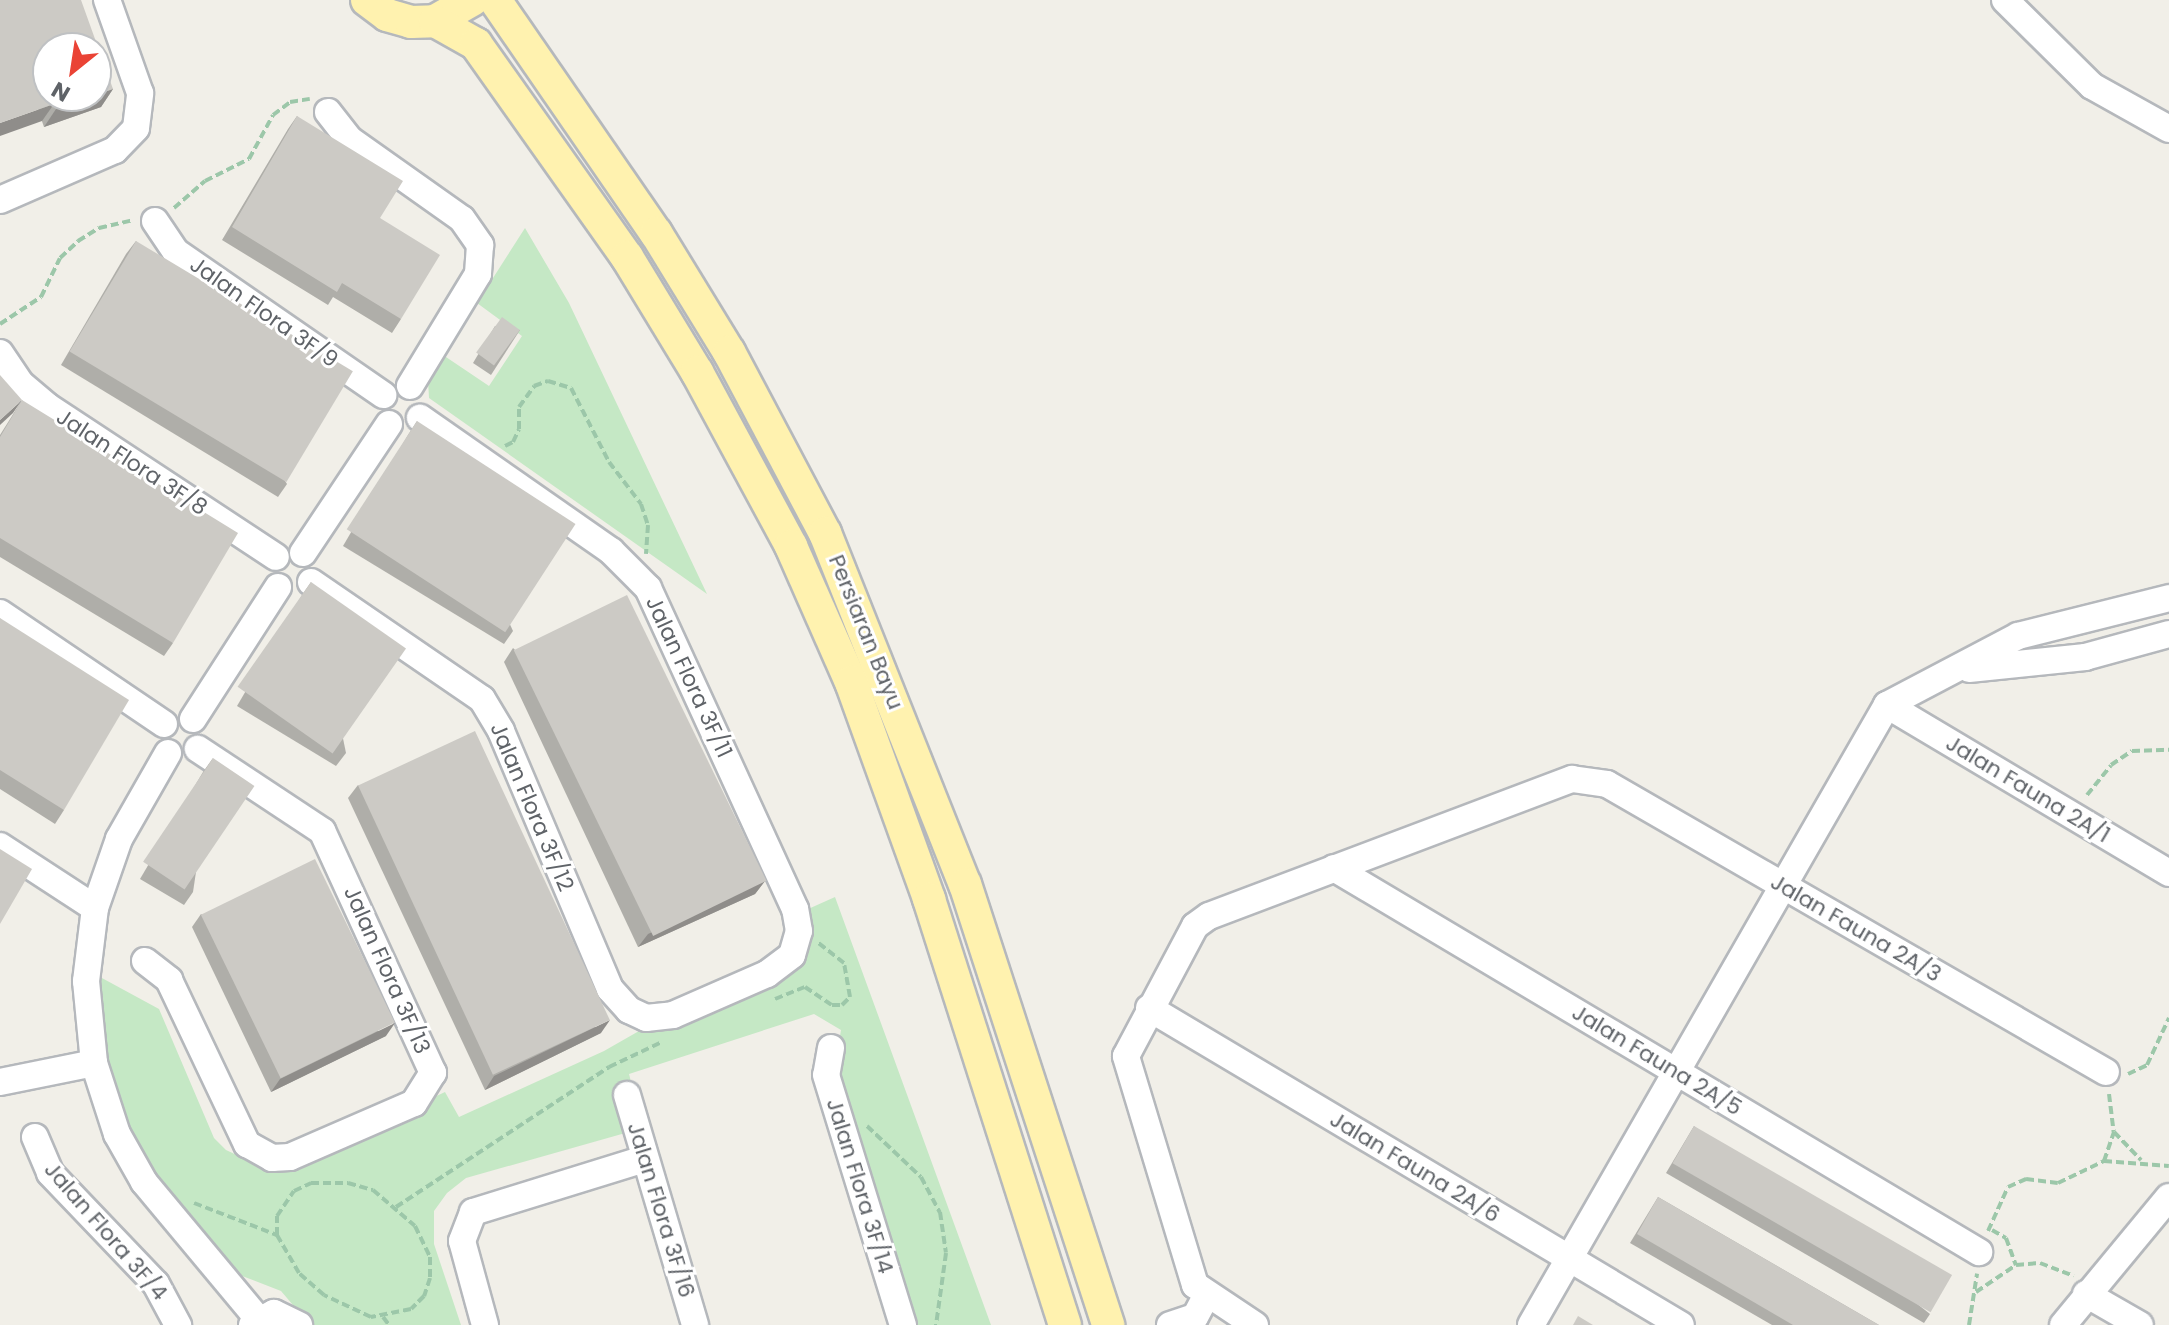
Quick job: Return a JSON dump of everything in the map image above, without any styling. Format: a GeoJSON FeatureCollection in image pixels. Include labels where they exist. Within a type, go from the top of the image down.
{"type":"FeatureCollection","features":[{"type":"Feature","properties":{"kind":"main road"},"geometry":{"type":"LineString","coordinates":[[367,0],[387,15],[411,22],[435,21],[472,0]]}},
{"type":"Feature","properties":{"kind":"main road","name":"Persiaran Bayu"},"geometry":{"type":"LineString","coordinates":[[495,0],[656,233],[729,352],[825,533],[970,899],[1108,1325]]}},
{"type":"Feature","properties":{"kind":"main road","name":"Persiaran Bayu"},"geometry":{"type":"LineString","coordinates":[[435,21],[476,44],[627,257],[697,372],[791,546],[851,682],[940,927],[1065,1325]]}},
{"type":"Feature","properties":{"kind":"street"},"geometry":{"type":"LineString","coordinates":[[0,200],[57,178],[124,145],[140,119],[140,93],[107,0]]}},
{"type":"Feature","properties":{"kind":"street"},"geometry":{"type":"LineString","coordinates":[[2005,0],[2092,86],[2169,129]]}},
{"type":"Feature","properties":{"kind":"street"},"geometry":{"type":"LineString","coordinates":[[328,112],[349,139],[462,219],[480,245],[478,274],[410,386]]}},
{"type":"Feature","properties":{"kind":"street","name":"Jalan Flora 3F/9"},"geometry":{"type":"LineString","coordinates":[[155,221],[176,252],[383,395]]}},
{"type":"Feature","properties":{"kind":"street","name":"Jalan Flora 3F/8"},"geometry":{"type":"LineString","coordinates":[[0,353],[21,384],[47,406],[276,557]]}},
{"type":"Feature","properties":{"kind":"street"},"geometry":{"type":"LineString","coordinates":[[395,385],[410,386],[420,396],[420,418],[402,428],[389,424],[380,408],[383,395],[395,385]]}},
{"type":"Feature","properties":{"kind":"street","name":"Jalan Flora 3F/11"},"geometry":{"type":"LineString","coordinates":[[420,418],[472,452],[637,574],[654,602],[798,919],[792,955],[721,995]]}},
{"type":"Feature","properties":{"kind":"street"},"geometry":{"type":"LineString","coordinates":[[303,553],[389,424]]}},
{"type":"Feature","properties":{"kind":"street"},"geometry":{"type":"LineString","coordinates":[[289,550],[303,553],[313,566],[311,582],[300,592],[278,587],[271,573],[276,557],[289,550]]}},
{"type":"Feature","properties":{"kind":"street","name":"Jalan Flora 3F/12"},"geometry":{"type":"LineString","coordinates":[[311,582],[482,699],[501,731],[610,989],[622,1005],[655,1019],[721,995]]}},
{"type":"Feature","properties":{"kind":"street"},"geometry":{"type":"LineString","coordinates":[[193,719],[278,587]]}},
{"type":"Feature","properties":{"kind":"street"},"geometry":{"type":"LineString","coordinates":[[1531,1325],[1887,705],[1921,684],[1962,669],[2018,636],[2169,598]]}},
{"type":"Feature","properties":{"kind":"street"},"geometry":{"type":"LineString","coordinates":[[0,613],[164,724]]}},
{"type":"Feature","properties":{"kind":"street"},"geometry":{"type":"LineString","coordinates":[[1962,669],[2085,657],[2169,634]]}},
{"type":"Feature","properties":{"kind":"street","name":"Jalan Fauna 2A/1"},"geometry":{"type":"LineString","coordinates":[[1887,705],[2169,873]]}},
{"type":"Feature","properties":{"kind":"street"},"geometry":{"type":"LineString","coordinates":[[178,716],[193,719],[202,734],[198,749],[184,757],[168,753],[160,740],[164,724],[178,716]]}},
{"type":"Feature","properties":{"kind":"street","name":"Jalan Flora 3F/13"},"geometry":{"type":"LineString","coordinates":[[145,961],[169,980],[247,1144],[272,1158],[290,1157],[414,1103],[433,1073],[322,831],[198,749]]}},
{"type":"Feature","properties":{"kind":"street"},"geometry":{"type":"LineString","coordinates":[[168,753],[119,839],[95,908],[86,981],[94,1063],[117,1134],[144,1182],[255,1322],[282,1314],[299,1325]]}},
{"type":"Feature","properties":{"kind":"street","name":"Jalan Fauna 2A/3"},"geometry":{"type":"LineString","coordinates":[[1334,868],[1572,779],[1607,784],[2106,1072]]}},
{"type":"Feature","properties":{"kind":"street"},"geometry":{"type":"LineString","coordinates":[[0,846],[95,908]]}},
{"type":"Feature","properties":{"kind":"street"},"geometry":{"type":"LineString","coordinates":[[1255,1325],[1192,1316],[1190,1271],[1126,1056],[1195,926],[1334,868]]}},
{"type":"Feature","properties":{"kind":"street","name":"Jalan Fauna 2A/5"},"geometry":{"type":"LineString","coordinates":[[1334,868],[1677,1072],[1984,1240]]}},
{"type":"Feature","properties":{"kind":"street","name":"Jalan Fauna 2A/6"},"geometry":{"type":"LineString","coordinates":[[1149,1008],[1681,1325]]}},
{"type":"Feature","properties":{"kind":"street","name":"Jalan Flora 3F/14"},"geometry":{"type":"LineString","coordinates":[[831,1048],[824,1066],[903,1325]]}},
{"type":"Feature","properties":{"kind":"street"},"geometry":{"type":"LineString","coordinates":[[0,1082],[94,1063]]}},
{"type":"Feature","properties":{"kind":"street","name":"Jalan Flora 3F/16"},"geometry":{"type":"LineString","coordinates":[[627,1095],[695,1325]]}},
{"type":"Feature","properties":{"kind":"street","name":"Jalan Flora 3F/4"},"geometry":{"type":"LineString","coordinates":[[35,1137],[50,1173],[156,1284],[178,1325]]}},
{"type":"Feature","properties":{"kind":"street"},"geometry":{"type":"LineString","coordinates":[[485,1325],[462,1241],[473,1212],[644,1159]]}},
{"type":"Feature","properties":{"kind":"street"},"geometry":{"type":"LineString","coordinates":[[2063,1325],[2169,1197]]}},
{"type":"Feature","properties":{"kind":"street"},"geometry":{"type":"LineString","coordinates":[[2086,1294],[2140,1325]]}},
{"type":"Feature","properties":{"kind":"path"},"geometry":{"type":"LineString","coordinates":[[0,324],[41,297],[60,258],[78,241],[127,220],[155,221],[205,181],[249,159],[273,115],[290,102],[316,101],[328,112]]}},
{"type":"Feature","properties":{"kind":"path"},"geometry":{"type":"LineString","coordinates":[[472,452],[497,451],[513,442],[519,429],[519,407],[534,386],[548,381],[571,388],[648,525],[649,547],[637,574]]}},
{"type":"Feature","properties":{"kind":"path"},"geometry":{"type":"LineString","coordinates":[[2074,817],[2111,765],[2132,751],[2169,750]]}},
{"type":"Feature","properties":{"kind":"path"},"geometry":{"type":"LineString","coordinates":[[800,973],[805,987],[821,1001],[842,1005],[851,987],[834,951],[808,941]]}},
{"type":"Feature","properties":{"kind":"path"},"geometry":{"type":"LineString","coordinates":[[770,1001],[805,987]]}},
{"type":"Feature","properties":{"kind":"path"},"geometry":{"type":"LineString","coordinates":[[2104,1161],[2114,1132],[2106,1072],[2133,1074],[2147,1065],[2169,1018]]}},
{"type":"Feature","properties":{"kind":"path"},"geometry":{"type":"LineString","coordinates":[[396,1207],[609,1067],[671,1039]]}},
{"type":"Feature","properties":{"kind":"path"},"geometry":{"type":"LineString","coordinates":[[837,1113],[878,1133],[932,1194],[947,1231],[936,1325]]}},
{"type":"Feature","properties":{"kind":"path"},"geometry":{"type":"LineString","coordinates":[[2114,1132],[2143,1161]]}},
{"type":"Feature","properties":{"kind":"path"},"geometry":{"type":"LineString","coordinates":[[1969,1325],[1984,1240],[2008,1187],[2026,1179],[2075,1179],[2104,1161],[2143,1161],[2169,1166]]}},
{"type":"Feature","properties":{"kind":"path"},"geometry":{"type":"LineString","coordinates":[[184,1199],[277,1235],[299,1273],[324,1295],[352,1311],[383,1317],[411,1309],[424,1296],[430,1278],[424,1239],[396,1207],[360,1186],[311,1183],[283,1202],[277,1235]]}},
{"type":"Feature","properties":{"kind":"path"},"geometry":{"type":"LineString","coordinates":[[1984,1240],[2006,1238],[2016,1265]]}},
{"type":"Feature","properties":{"kind":"path"},"geometry":{"type":"LineString","coordinates":[[1976,1292],[2016,1265],[2040,1263],[2061,1268],[2076,1277],[2086,1294]]}},
{"type":"Feature","properties":{"kind":"path"},"geometry":{"type":"LineString","coordinates":[[383,1317],[389,1325]]}},
{"type":"Feature","properties":{"kind":"green space"},"geometry":{"type":"Polygon","coordinates":[[[525,228],[569,303],[707,594],[429,398],[428,380],[443,355],[489,386],[522,336],[477,303],[525,228]]]}},
{"type":"Feature","properties":{"kind":"green space"},"geometry":{"type":"Polygon","coordinates":[[[835,897],[991,1325],[914,1325],[834,1073],[841,1030],[814,1014],[629,1074],[643,1128],[466,1178],[447,1193],[434,1211],[434,1244],[461,1325],[310,1325],[281,1291],[237,1274],[151,1173],[113,1106],[89,971],[159,1009],[214,1138],[226,1150],[267,1169],[289,1165],[445,1092],[459,1117],[604,1051],[674,1011],[779,966],[797,914],[835,897]]]}},
{"type":"Feature","properties":{"kind":"building"},"geometry":{"type":"Polygon","coordinates":[[[0,0],[81,0],[93,32],[32,32],[32,112],[0,123],[0,0]]]}},
{"type":"Feature","properties":{"kind":"building"},"geometry":{"type":"Polygon","coordinates":[[[297,116],[403,181],[380,218],[440,255],[401,319],[342,283],[337,292],[232,227],[297,116]]]}},
{"type":"Feature","properties":{"kind":"building"},"geometry":{"type":"Polygon","coordinates":[[[136,241],[353,371],[286,482],[70,352],[136,241]]]}},
{"type":"Feature","properties":{"kind":"building"},"geometry":{"type":"Polygon","coordinates":[[[502,317],[520,330],[494,366],[476,353],[502,317]]]}},
{"type":"Feature","properties":{"kind":"building"},"geometry":{"type":"Polygon","coordinates":[[[0,375],[22,400],[0,420],[0,375]]]}},
{"type":"Feature","properties":{"kind":"building"},"geometry":{"type":"Polygon","coordinates":[[[22,400],[238,533],[173,643],[0,538],[0,437],[22,400]]]}},
{"type":"Feature","properties":{"kind":"building"},"geometry":{"type":"Polygon","coordinates":[[[417,421],[576,524],[505,632],[347,529],[417,421]]]}},
{"type":"Feature","properties":{"kind":"building"},"geometry":{"type":"Polygon","coordinates":[[[311,582],[406,649],[333,753],[238,687],[311,582]]]}},
{"type":"Feature","properties":{"kind":"building"},"geometry":{"type":"Polygon","coordinates":[[[627,595],[766,881],[653,936],[514,650],[627,595]]]}},
{"type":"Feature","properties":{"kind":"building"},"geometry":{"type":"Polygon","coordinates":[[[0,618],[129,700],[64,810],[0,770],[0,618]]]}},
{"type":"Feature","properties":{"kind":"building"},"geometry":{"type":"Polygon","coordinates":[[[475,731],[610,1020],[493,1075],[358,786],[475,731]]]}},
{"type":"Feature","properties":{"kind":"building"},"geometry":{"type":"Polygon","coordinates":[[[213,758],[254,786],[185,890],[143,862],[213,758]]]}},
{"type":"Feature","properties":{"kind":"building"},"geometry":{"type":"Polygon","coordinates":[[[0,849],[32,869],[0,924],[0,849]]]}},
{"type":"Feature","properties":{"kind":"building"},"geometry":{"type":"Polygon","coordinates":[[[315,859],[395,1023],[281,1078],[201,915],[315,859]]]}},
{"type":"Feature","properties":{"kind":"building"},"geometry":{"type":"Polygon","coordinates":[[[1694,1126],[1952,1275],[1931,1312],[1672,1163],[1694,1126]]]}},
{"type":"Feature","properties":{"kind":"building"},"geometry":{"type":"Polygon","coordinates":[[[1658,1197],[1879,1325],[1793,1325],[1637,1234],[1658,1197]]]}},
{"type":"Feature","properties":{"kind":"building"},"geometry":{"type":"Polygon","coordinates":[[[1578,1316],[1593,1325],[1573,1325],[1578,1316]]]}}]}
